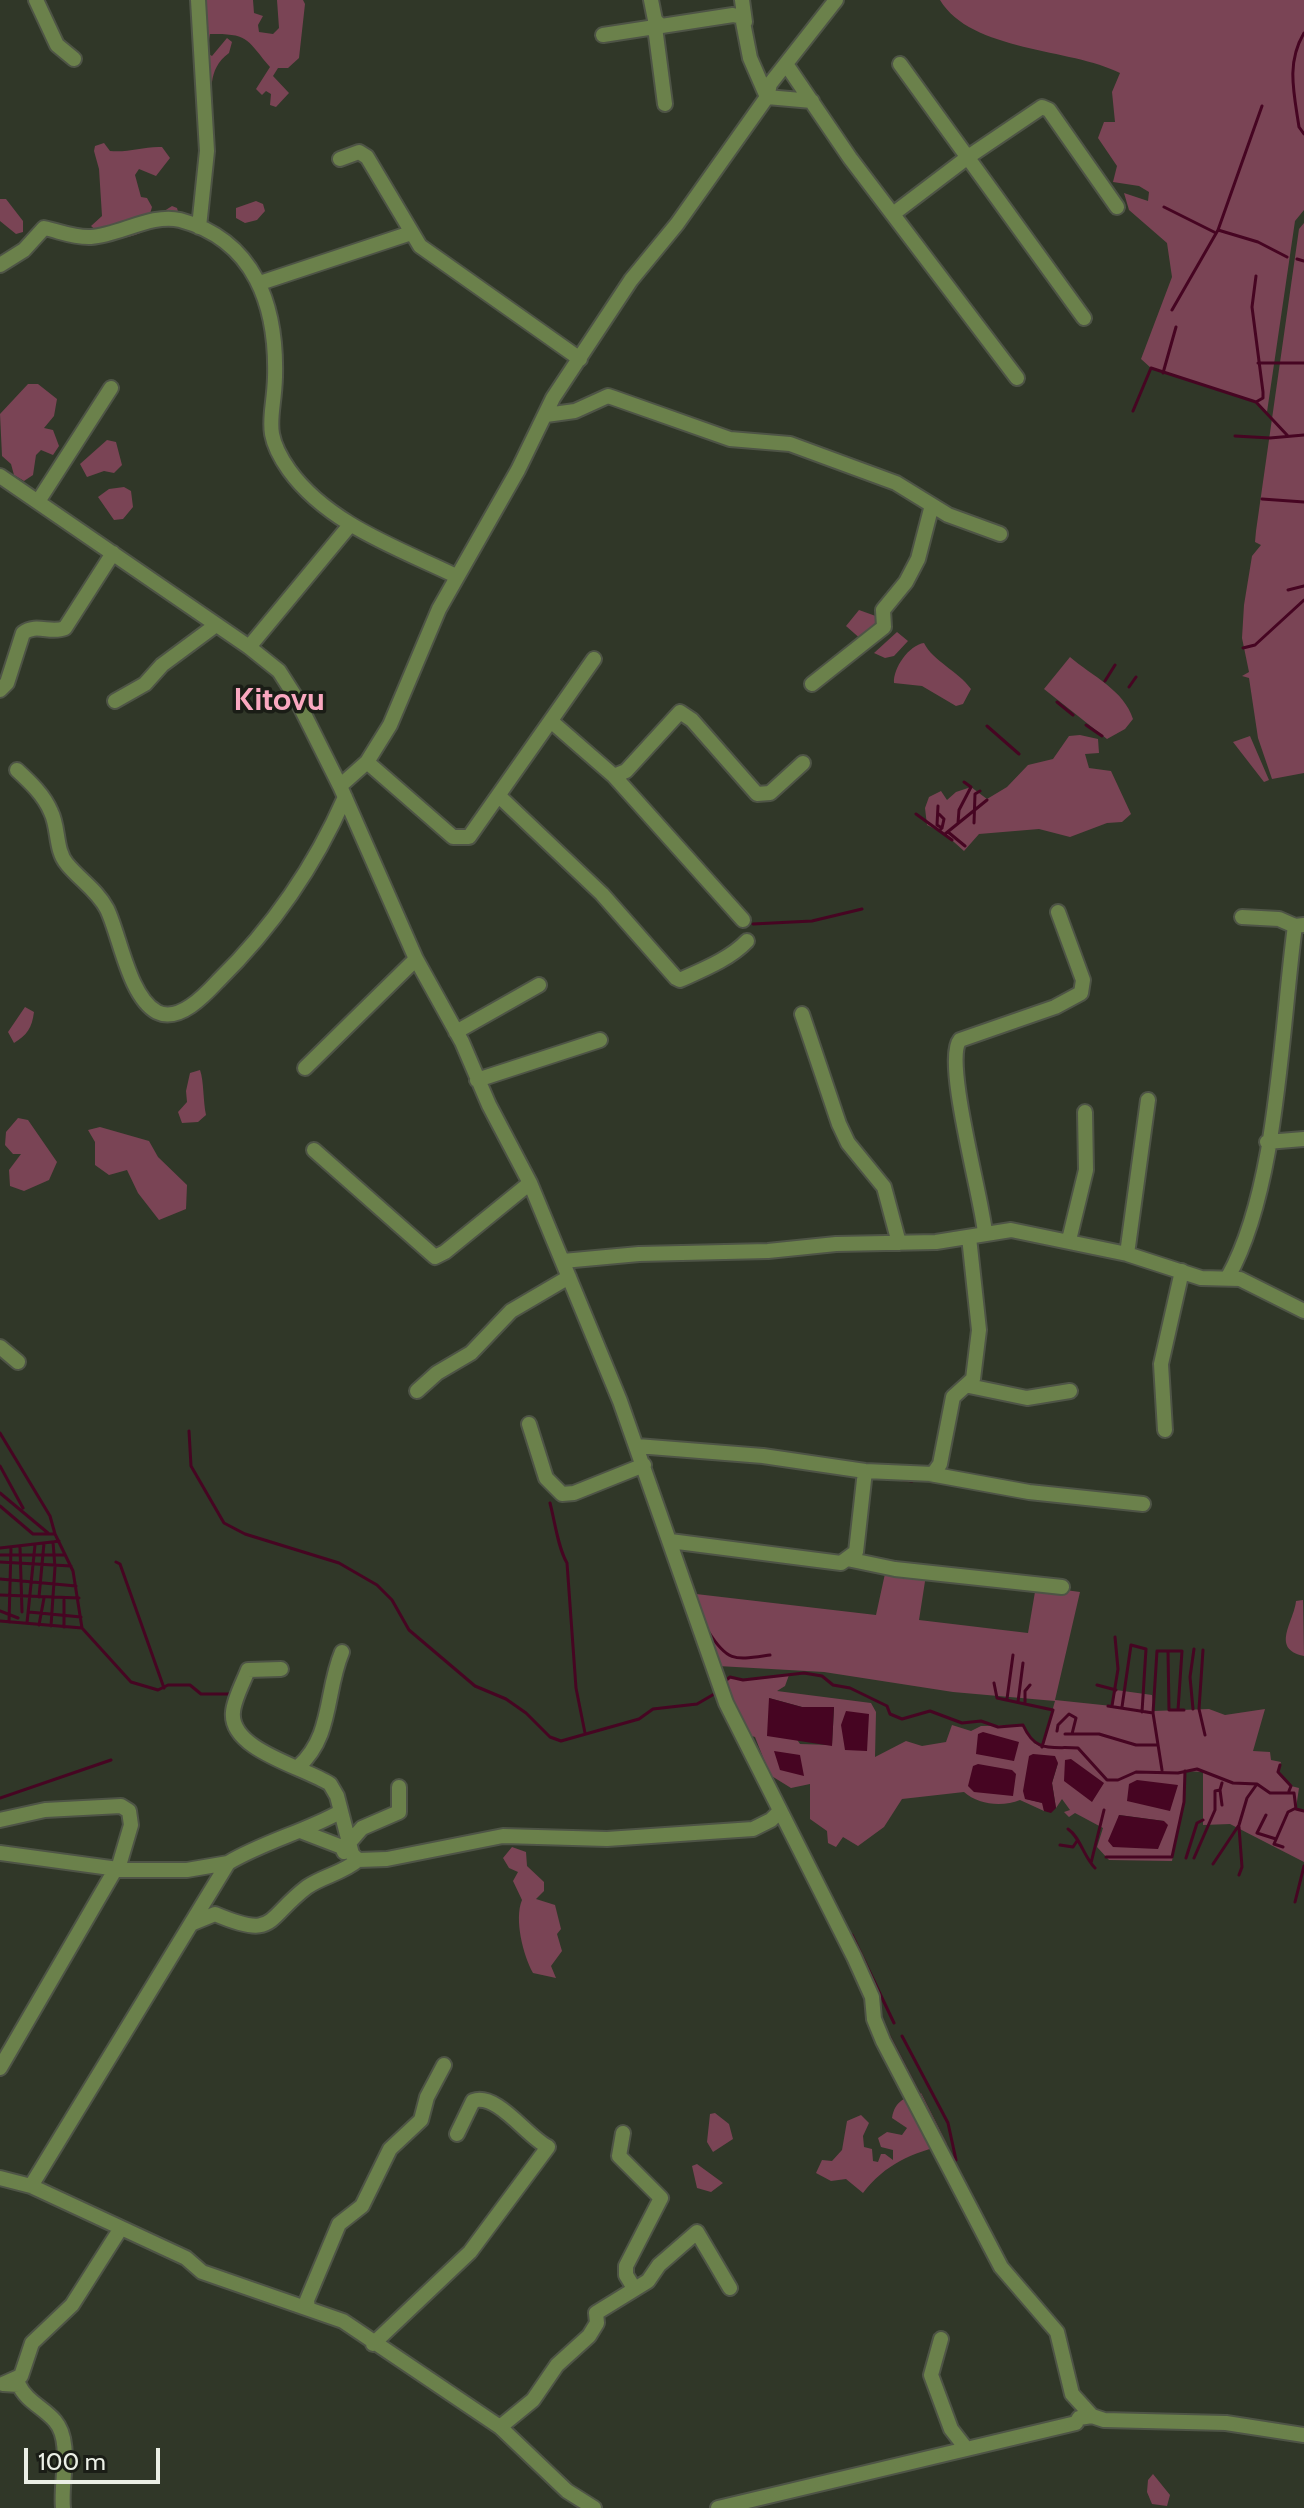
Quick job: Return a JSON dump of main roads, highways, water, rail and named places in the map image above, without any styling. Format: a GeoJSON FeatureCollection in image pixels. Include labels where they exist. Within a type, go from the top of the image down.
{"type":"FeatureCollection","features":[{"type":"Feature","properties":{"kind":"waterway"},"geometry":{"type":"LineString","coordinates":[[1304,33],[1293,67],[1299,127],[1304,134]]}},
{"type":"Feature","properties":{"kind":"waterway"},"geometry":{"type":"LineString","coordinates":[[1262,106],[1218,230],[1258,242],[1287,257]]}},
{"type":"Feature","properties":{"kind":"waterway"},"geometry":{"type":"LineString","coordinates":[[1164,207],[1214,232]]}},
{"type":"Feature","properties":{"kind":"waterway"},"geometry":{"type":"LineString","coordinates":[[1172,310],[1218,230]]}},
{"type":"Feature","properties":{"kind":"waterway"},"geometry":{"type":"LineString","coordinates":[[1297,259],[1304,261]]}},
{"type":"Feature","properties":{"kind":"waterway"},"geometry":{"type":"LineString","coordinates":[[1256,276],[1252,307],[1263,392],[1263,398],[1256,402]]}},
{"type":"Feature","properties":{"kind":"waterway"},"geometry":{"type":"LineString","coordinates":[[1163,373],[1176,327]]}},
{"type":"Feature","properties":{"kind":"waterway"},"geometry":{"type":"LineString","coordinates":[[1258,363],[1304,363]]}},
{"type":"Feature","properties":{"kind":"waterway"},"geometry":{"type":"LineString","coordinates":[[1133,411],[1151,368],[1256,402],[1287,435]]}},
{"type":"Feature","properties":{"kind":"waterway"},"geometry":{"type":"LineString","coordinates":[[1235,436],[1270,438],[1304,435]]}},
{"type":"Feature","properties":{"kind":"waterway"},"geometry":{"type":"LineString","coordinates":[[1262,499],[1304,502]]}},
{"type":"Feature","properties":{"kind":"waterway"},"geometry":{"type":"LineString","coordinates":[[1288,590],[1304,586]]}},
{"type":"Feature","properties":{"kind":"waterway"},"geometry":{"type":"LineString","coordinates":[[1243,648],[1255,645],[1304,600]]}},
{"type":"Feature","properties":{"kind":"waterway"},"geometry":{"type":"LineString","coordinates":[[1105,681],[1115,665]]}},
{"type":"Feature","properties":{"kind":"waterway"},"geometry":{"type":"LineString","coordinates":[[1129,687],[1136,677]]}},
{"type":"Feature","properties":{"kind":"waterway"},"geometry":{"type":"LineString","coordinates":[[1057,702],[1073,715]]}},
{"type":"Feature","properties":{"kind":"waterway"},"geometry":{"type":"LineString","coordinates":[[1086,725],[1102,736]]}},
{"type":"Feature","properties":{"kind":"waterway"},"geometry":{"type":"LineString","coordinates":[[987,726],[1019,754]]}},
{"type":"Feature","properties":{"kind":"waterway"},"geometry":{"type":"LineString","coordinates":[[958,823],[959,810],[971,787],[964,782]]}},
{"type":"Feature","properties":{"kind":"waterway"},"geometry":{"type":"LineString","coordinates":[[974,823],[975,794],[980,791]]}},
{"type":"Feature","properties":{"kind":"waterway"},"geometry":{"type":"LineString","coordinates":[[945,834],[987,800]]}},
{"type":"Feature","properties":{"kind":"waterway"},"geometry":{"type":"LineString","coordinates":[[938,806],[937,825],[942,828],[940,830]]}},
{"type":"Feature","properties":{"kind":"waterway"},"geometry":{"type":"LineString","coordinates":[[916,814],[952,840]]}},
{"type":"Feature","properties":{"kind":"waterway"},"geometry":{"type":"LineString","coordinates":[[939,814],[944,819],[942,828]]}},
{"type":"Feature","properties":{"kind":"waterway"},"geometry":{"type":"LineString","coordinates":[[948,832],[965,846]]}},
{"type":"Feature","properties":{"kind":"waterway"},"geometry":{"type":"LineString","coordinates":[[753,924],[812,921],[862,909]]}},
{"type":"Feature","properties":{"kind":"waterway"},"geometry":{"type":"LineString","coordinates":[[189,1431],[191,1466],[224,1523],[245,1534],[339,1563],[377,1585],[392,1600],[409,1630],[475,1686],[506,1699],[526,1713],[550,1737],[561,1741],[639,1719],[653,1709],[697,1704],[716,1693]]}},
{"type":"Feature","properties":{"kind":"waterway"},"geometry":{"type":"LineString","coordinates":[[0,1433],[50,1516],[55,1534]]}},
{"type":"Feature","properties":{"kind":"waterway"},"geometry":{"type":"LineString","coordinates":[[0,1466],[23,1508]]}},
{"type":"Feature","properties":{"kind":"waterway"},"geometry":{"type":"LineString","coordinates":[[898,1479],[912,1481]]}},
{"type":"Feature","properties":{"kind":"waterway"},"geometry":{"type":"LineString","coordinates":[[655,1481],[666,1511]]}},
{"type":"Feature","properties":{"kind":"waterway"},"geometry":{"type":"LineString","coordinates":[[0,1493],[48,1533]]}},
{"type":"Feature","properties":{"kind":"waterway"},"geometry":{"type":"LineString","coordinates":[[550,1503],[567,1563],[576,1688],[585,1733]]}},
{"type":"Feature","properties":{"kind":"waterway"},"geometry":{"type":"LineString","coordinates":[[0,1506],[33,1534],[55,1534],[73,1571],[82,1628]]}},
{"type":"Feature","properties":{"kind":"waterway"},"geometry":{"type":"LineString","coordinates":[[51,1626],[55,1567],[53,1542],[59,1541]]}},
{"type":"Feature","properties":{"kind":"waterway"},"geometry":{"type":"LineString","coordinates":[[0,1548],[52,1542]]}},
{"type":"Feature","properties":{"kind":"waterway"},"geometry":{"type":"LineString","coordinates":[[39,1597],[44,1543]]}},
{"type":"Feature","properties":{"kind":"waterway"},"geometry":{"type":"LineString","coordinates":[[27,1623],[35,1545]]}},
{"type":"Feature","properties":{"kind":"waterway"},"geometry":{"type":"LineString","coordinates":[[9,1622],[11,1547]]}},
{"type":"Feature","properties":{"kind":"waterway"},"geometry":{"type":"LineString","coordinates":[[20,1547],[22,1612]]}},
{"type":"Feature","properties":{"kind":"waterway"},"geometry":{"type":"LineString","coordinates":[[0,1555],[64,1555]]}},
{"type":"Feature","properties":{"kind":"waterway"},"geometry":{"type":"LineString","coordinates":[[0,1562],[71,1566]]}},
{"type":"Feature","properties":{"kind":"waterway"},"geometry":{"type":"LineString","coordinates":[[116,1562],[120,1564],[164,1688]]}},
{"type":"Feature","properties":{"kind":"waterway"},"geometry":{"type":"LineString","coordinates":[[0,1579],[76,1586]]}},
{"type":"Feature","properties":{"kind":"waterway"},"geometry":{"type":"LineString","coordinates":[[0,1595],[79,1598]]}},
{"type":"Feature","properties":{"kind":"waterway"},"geometry":{"type":"LineString","coordinates":[[39,1625],[44,1598]]}},
{"type":"Feature","properties":{"kind":"waterway"},"geometry":{"type":"LineString","coordinates":[[64,1600],[64,1627]]}},
{"type":"Feature","properties":{"kind":"waterway"},"geometry":{"type":"LineString","coordinates":[[0,1611],[18,1618]]}},
{"type":"Feature","properties":{"kind":"waterway"},"geometry":{"type":"LineString","coordinates":[[29,1612],[81,1617]]}},
{"type":"Feature","properties":{"kind":"waterway"},"geometry":{"type":"LineString","coordinates":[[0,1621],[82,1628],[131,1682],[158,1690],[168,1685],[190,1685],[201,1694],[232,1694]]}},
{"type":"Feature","properties":{"kind":"waterway"},"geometry":{"type":"LineString","coordinates":[[708,1631],[721,1649],[733,1657],[770,1655]]}},
{"type":"Feature","properties":{"kind":"waterway"},"geometry":{"type":"LineString","coordinates":[[1112,1706],[1118,1669],[1115,1637]]}},
{"type":"Feature","properties":{"kind":"waterway"},"geometry":{"type":"LineString","coordinates":[[1122,1707],[1131,1645],[1146,1649],[1142,1712]]}},
{"type":"Feature","properties":{"kind":"waterway"},"geometry":{"type":"LineString","coordinates":[[1193,1709],[1190,1677],[1194,1649]]}},
{"type":"Feature","properties":{"kind":"waterway"},"geometry":{"type":"LineString","coordinates":[[1203,1650],[1199,1709],[1205,1735]]}},
{"type":"Feature","properties":{"kind":"waterway"},"geometry":{"type":"LineString","coordinates":[[1153,1713],[1157,1651],[1182,1651],[1178,1710]]}},
{"type":"Feature","properties":{"kind":"waterway"},"geometry":{"type":"LineString","coordinates":[[1168,1651],[1169,1710],[1184,1710]]}},
{"type":"Feature","properties":{"kind":"waterway"},"geometry":{"type":"LineString","coordinates":[[1007,1699],[1013,1655]]}},
{"type":"Feature","properties":{"kind":"waterway"},"geometry":{"type":"LineString","coordinates":[[1018,1702],[1023,1663]]}},
{"type":"Feature","properties":{"kind":"waterway"},"geometry":{"type":"LineString","coordinates":[[724,1682],[730,1677],[743,1680],[804,1673],[822,1676],[833,1685],[850,1688],[887,1706],[890,1714],[902,1719],[930,1711],[962,1723],[981,1721],[998,1727],[1023,1725],[1033,1741],[1045,1747],[1078,1748],[1107,1780],[1118,1780],[1136,1772],[1178,1773],[1197,1769],[1233,1783],[1257,1784],[1270,1793],[1294,1793],[1296,1809],[1304,1811]]}},
{"type":"Feature","properties":{"kind":"waterway"},"geometry":{"type":"LineString","coordinates":[[994,1683],[997,1698],[1053,1710],[1042,1747]]}},
{"type":"Feature","properties":{"kind":"waterway"},"geometry":{"type":"LineString","coordinates":[[1025,1704],[1025,1691],[1030,1685]]}},
{"type":"Feature","properties":{"kind":"waterway"},"geometry":{"type":"LineString","coordinates":[[1097,1685],[1116,1690]]}},
{"type":"Feature","properties":{"kind":"waterway"},"geometry":{"type":"LineString","coordinates":[[1108,1706],[1153,1713],[1162,1770]]}},
{"type":"Feature","properties":{"kind":"waterway"},"geometry":{"type":"LineString","coordinates":[[1057,1731],[1058,1725],[1069,1714],[1076,1718],[1072,1734]]}},
{"type":"Feature","properties":{"kind":"waterway"},"geometry":{"type":"LineString","coordinates":[[728,1723],[736,1738]]}},
{"type":"Feature","properties":{"kind":"waterway"},"geometry":{"type":"LineString","coordinates":[[1065,1734],[1099,1734],[1136,1745],[1156,1745]]}},
{"type":"Feature","properties":{"kind":"waterway"},"geometry":{"type":"LineString","coordinates":[[0,1798],[111,1760]]}},
{"type":"Feature","properties":{"kind":"waterway"},"geometry":{"type":"LineString","coordinates":[[1280,1765],[1278,1772],[1291,1786],[1289,1791]]}},
{"type":"Feature","properties":{"kind":"waterway"},"geometry":{"type":"LineString","coordinates":[[1106,1857],[1172,1857],[1184,1802],[1185,1771]]}},
{"type":"Feature","properties":{"kind":"waterway"},"geometry":{"type":"LineString","coordinates":[[1194,1858],[1215,1810],[1215,1791],[1220,1790],[1222,1783]]}},
{"type":"Feature","properties":{"kind":"waterway"},"geometry":{"type":"LineString","coordinates":[[1213,1864],[1239,1825],[1247,1798],[1257,1784]]}},
{"type":"Feature","properties":{"kind":"waterway"},"geometry":{"type":"LineString","coordinates":[[1220,1790],[1222,1805]]}},
{"type":"Feature","properties":{"kind":"waterway"},"geometry":{"type":"LineString","coordinates":[[1283,1847],[1274,1844],[1288,1812],[1294,1809]]}},
{"type":"Feature","properties":{"kind":"waterway"},"geometry":{"type":"LineString","coordinates":[[1091,1863],[1104,1810]]}},
{"type":"Feature","properties":{"kind":"waterway"},"geometry":{"type":"LineString","coordinates":[[1266,1815],[1257,1833],[1276,1839]]}},
{"type":"Feature","properties":{"kind":"waterway"},"geometry":{"type":"LineString","coordinates":[[1186,1858],[1197,1823],[1203,1820]]}},
{"type":"Feature","properties":{"kind":"waterway"},"geometry":{"type":"LineString","coordinates":[[1239,1827],[1242,1867],[1239,1875]]}},
{"type":"Feature","properties":{"kind":"waterway"},"geometry":{"type":"LineString","coordinates":[[1068,1829],[1095,1868]]}},
{"type":"Feature","properties":{"kind":"waterway"},"geometry":{"type":"LineString","coordinates":[[1060,1845],[1073,1847],[1077,1841]]}},
{"type":"Feature","properties":{"kind":"waterway"},"geometry":{"type":"LineString","coordinates":[[1295,1902],[1304,1866]]}},
{"type":"Feature","properties":{"kind":"waterway"},"geometry":{"type":"LineString","coordinates":[[852,1935],[894,2023]]}},
{"type":"Feature","properties":{"kind":"waterway"},"geometry":{"type":"LineString","coordinates":[[888,2034],[978,2208]]}},
{"type":"Feature","properties":{"kind":"waterway"},"geometry":{"type":"LineString","coordinates":[[902,2036],[948,2123],[956,2160]]}},
{"type":"Feature","properties":{"kind":"district","name":"Kitovu"},"geometry":{"type":"Point","coordinates":[279,701]}}]}
